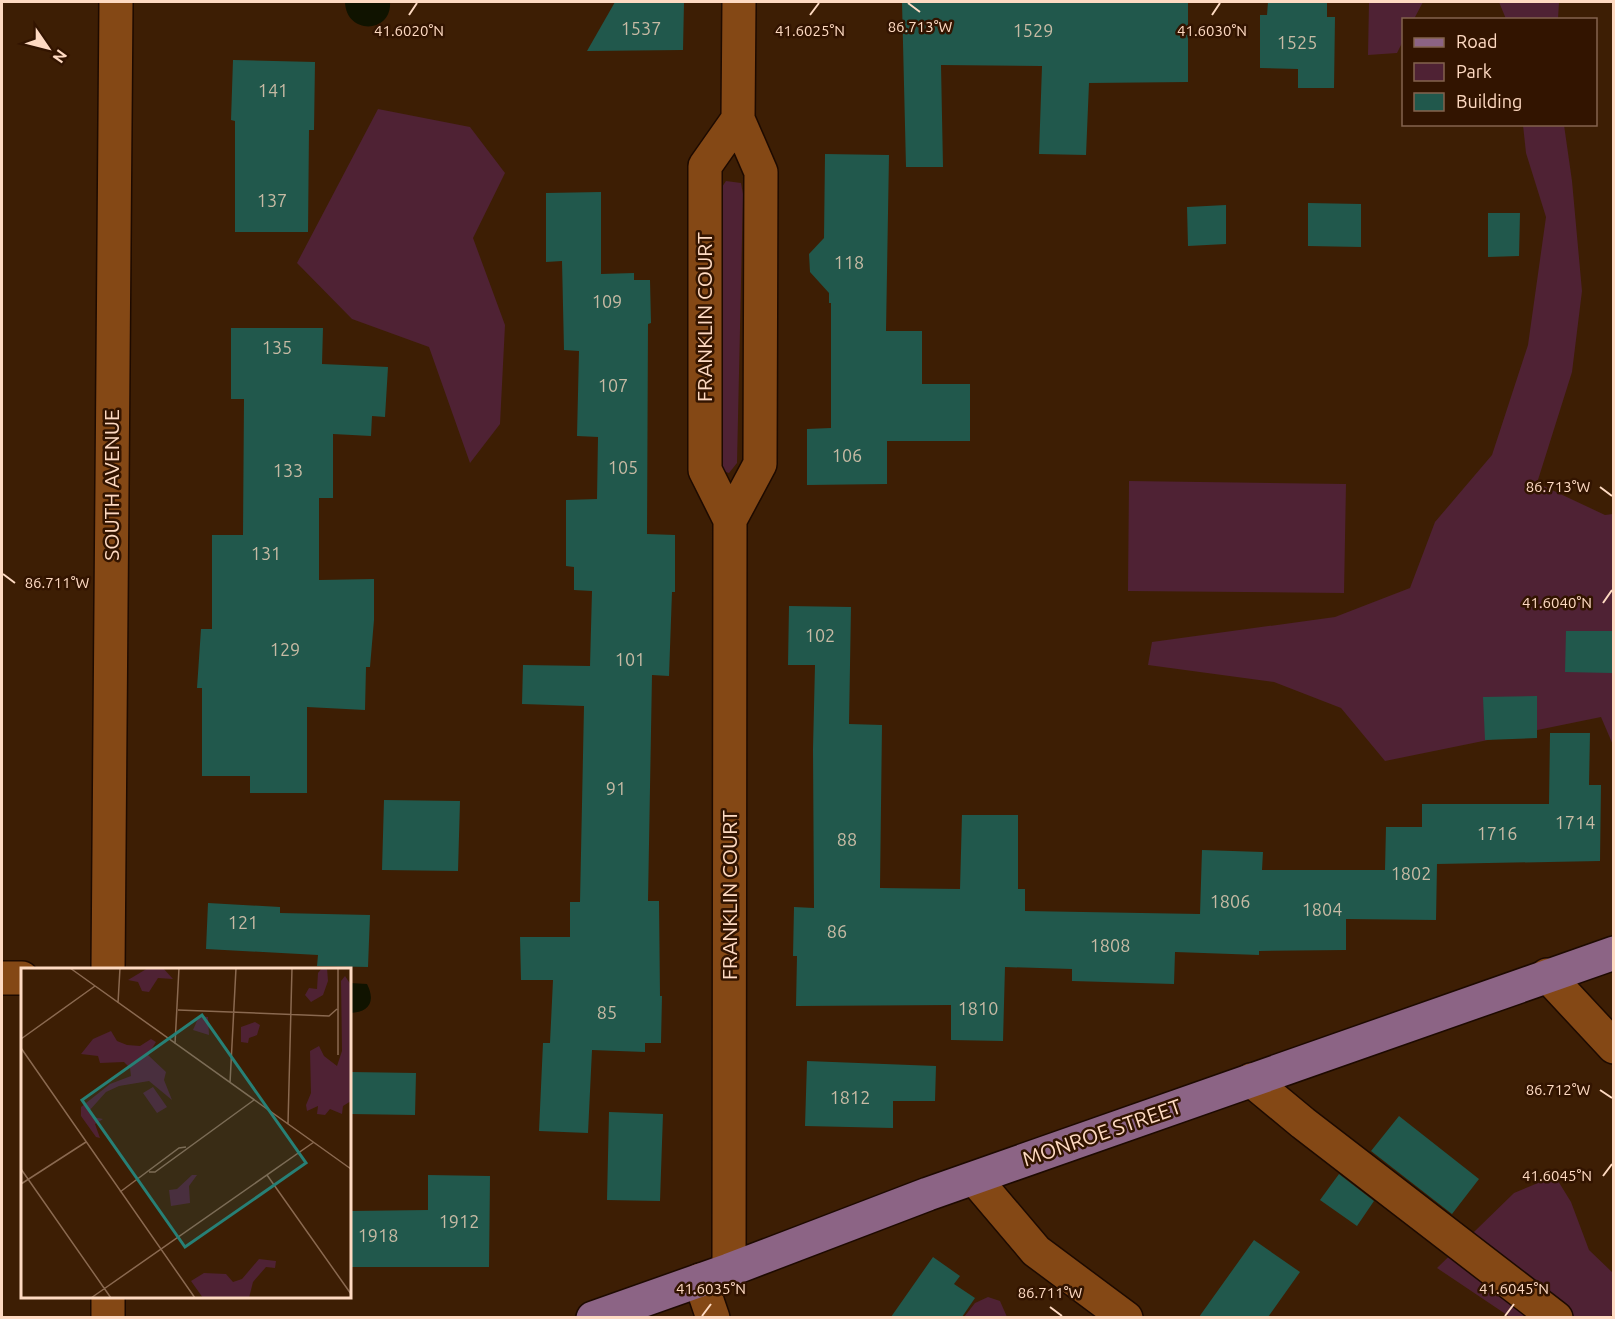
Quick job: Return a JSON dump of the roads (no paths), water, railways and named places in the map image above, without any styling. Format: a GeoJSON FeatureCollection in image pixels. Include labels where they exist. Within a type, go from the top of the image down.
{"type":"FeatureCollection","features":[{"type":"Feature","properties":{"kind":"main road","name":"MONROE STREET"},"geometry":{"type":"LineString","coordinates":[[593,1317],[715,1275],[928,1194],[1614,953]]}},
{"type":"Feature","properties":{"kind":"street","name":"SOUTH AVENUE"},"geometry":{"type":"LineString","coordinates":[[108,968],[116,2]]}},
{"type":"Feature","properties":{"kind":"street","name":"FRANKLIN COURT"},"geometry":{"type":"LineString","coordinates":[[713,1317],[730,520],[760,464],[761,172],[738,119],[740,2]]}},
{"type":"Feature","properties":{"kind":"street","name":"FRANKLIN COURT"},"geometry":{"type":"LineString","coordinates":[[730,520],[705,470],[705,166],[738,119]]}},
{"type":"Feature","properties":{"kind":"street"},"geometry":{"type":"LineString","coordinates":[[1547,975],[1614,1047]]}},
{"type":"Feature","properties":{"kind":"street"},"geometry":{"type":"LineString","coordinates":[[2,978],[21,978]]}},
{"type":"Feature","properties":{"kind":"street"},"geometry":{"type":"LineString","coordinates":[[1251,1080],[1303,1123],[1556,1317]]}},
{"type":"Feature","properties":{"kind":"street"},"geometry":{"type":"LineString","coordinates":[[975,1179],[1036,1251],[1126,1317]]}},
{"type":"Feature","properties":{"kind":"street"},"geometry":{"type":"LineString","coordinates":[[108,1298],[108,1317]]}}]}
